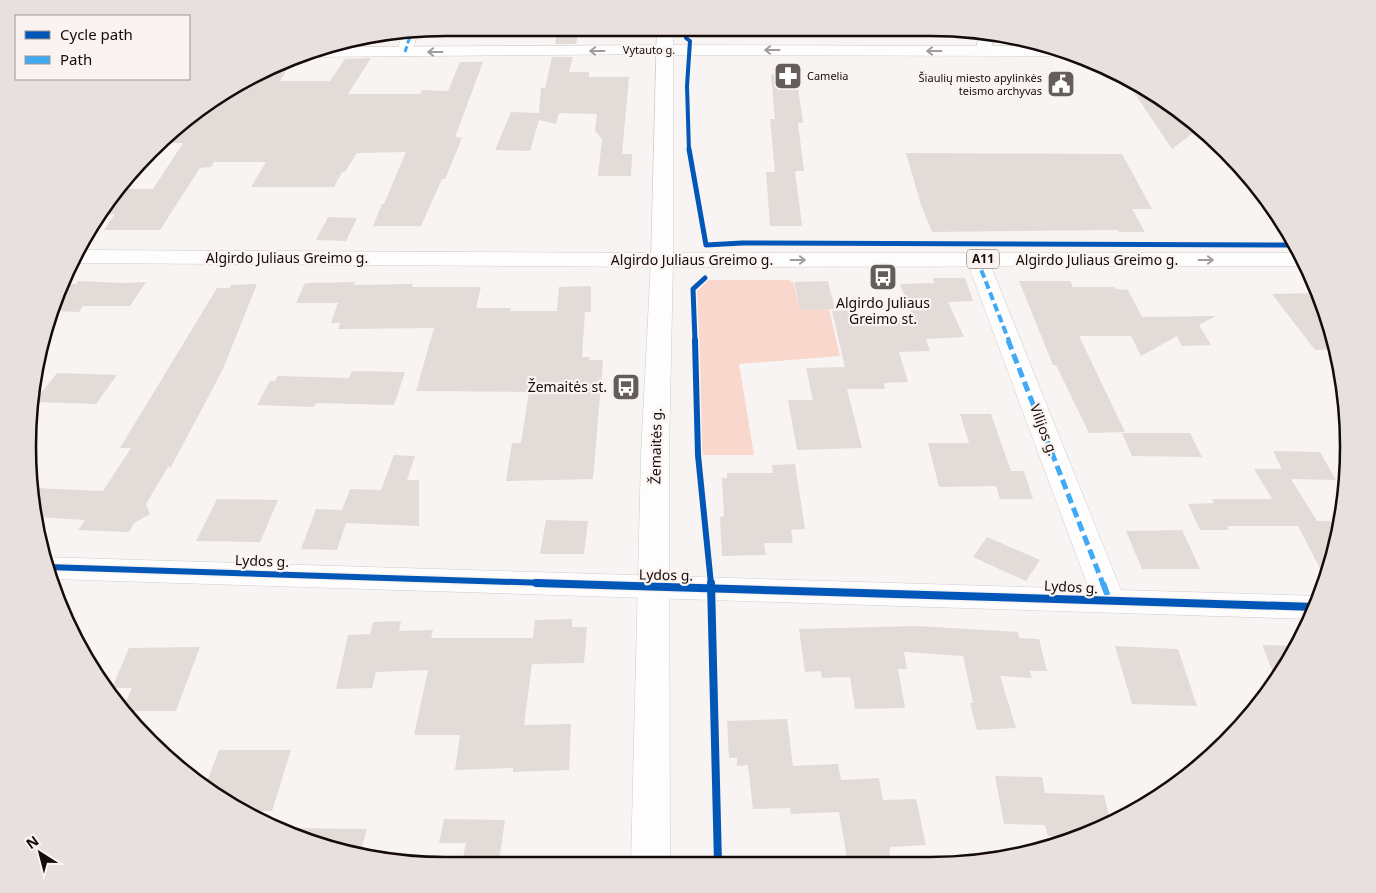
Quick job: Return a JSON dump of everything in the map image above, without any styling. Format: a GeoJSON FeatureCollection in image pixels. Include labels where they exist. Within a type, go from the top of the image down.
{"type":"FeatureCollection","features":[{"type":"Feature","properties":{"kind":"main road","name":"Žemaitės g."},"geometry":{"type":"LineString","coordinates":[[650,857],[655,455],[662,260],[665,36]]}},
{"type":"Feature","properties":{"kind":"main road"},"geometry":{"type":"LineString","coordinates":[[405,52],[409,38]]}},
{"type":"Feature","properties":{"kind":"main road"},"geometry":{"type":"LineString","coordinates":[[983,51],[986,40]]}},
{"type":"Feature","properties":{"kind":"main road","name":"Vytauto g."},"geometry":{"type":"LineString","coordinates":[[334,52],[664,50],[1039,51]]}},
{"type":"Feature","properties":{"kind":"main road","name":"Algirdo Juliaus Greimo g."},"geometry":{"type":"LineString","coordinates":[[83,257],[662,260],[1294,260]]}},
{"type":"Feature","properties":{"kind":"main road","name":"Vilijos g."},"geometry":{"type":"LineString","coordinates":[[977,259],[1110,602]]}},
{"type":"Feature","properties":{"kind":"main road","name":"Lydos g."},"geometry":{"type":"LineString","coordinates":[[55,567],[1307,607]]}},
{"type":"Feature","properties":{"kind":"shaded area"},"geometry":{"type":"Polygon","coordinates":[[[709,280],[789,280],[793,282],[800,310],[829,309],[840,356],[739,364],[754,455],[698,455],[693,289],[709,280]]]}},
{"type":"Feature","properties":{"kind":"building"},"geometry":{"type":"Polygon","coordinates":[[[556,36],[578,36],[576,44],[555,44],[556,36]]]}},
{"type":"Feature","properties":{"kind":"building"},"geometry":{"type":"Polygon","coordinates":[[[552,57],[573,57],[569,72],[589,72],[589,77],[629,77],[622,154],[632,154],[631,176],[598,176],[602,139],[595,131],[597,114],[559,113],[556,124],[539,120],[530,151],[495,150],[511,112],[539,113],[541,88],[545,88],[552,57]]]}},
{"type":"Feature","properties":{"kind":"building"},"geometry":{"type":"Polygon","coordinates":[[[371,58],[348,94],[420,94],[422,90],[448,91],[460,62],[483,62],[455,137],[462,138],[445,179],[442,179],[421,226],[373,226],[406,152],[357,153],[345,172],[342,172],[334,187],[251,187],[266,162],[214,162],[211,167],[200,168],[160,230],[104,230],[115,214],[108,215],[127,189],[153,189],[183,143],[170,143],[219,105],[241,91],[288,68],[280,81],[330,81],[345,59],[371,58]]]}},
{"type":"Feature","properties":{"kind":"building"},"geometry":{"type":"Polygon","coordinates":[[[782,72],[796,73],[803,123],[798,123],[804,171],[795,171],[802,226],[770,226],[766,172],[775,172],[770,119],[775,119],[771,75],[782,72]]]}},
{"type":"Feature","properties":{"kind":"building"},"geometry":{"type":"Polygon","coordinates":[[[1132,90],[1157,105],[1193,133],[1172,149],[1132,90]]]}},
{"type":"Feature","properties":{"kind":"building"},"geometry":{"type":"Polygon","coordinates":[[[906,153],[1122,154],[1152,209],[1132,209],[1145,232],[1119,232],[1118,230],[932,232],[921,205],[906,153]]]}},
{"type":"Feature","properties":{"kind":"building"},"geometry":{"type":"Polygon","coordinates":[[[328,217],[357,218],[346,241],[316,240],[328,217]]]}},
{"type":"Feature","properties":{"kind":"building"},"geometry":{"type":"Polygon","coordinates":[[[933,278],[965,278],[973,301],[948,302],[964,337],[926,339],[930,351],[899,352],[908,382],[884,383],[885,389],[847,389],[862,448],[797,450],[788,400],[813,400],[806,368],[845,367],[832,311],[857,310],[859,320],[914,320],[900,284],[934,283],[933,278]]]}},
{"type":"Feature","properties":{"kind":"building"},"geometry":{"type":"Polygon","coordinates":[[[78,281],[146,282],[130,306],[83,306],[79,312],[59,311],[70,284],[76,284],[78,281]]]}},
{"type":"Feature","properties":{"kind":"building"},"geometry":{"type":"Polygon","coordinates":[[[828,281],[835,309],[800,310],[794,282],[828,281]]]}},
{"type":"Feature","properties":{"kind":"building"},"geometry":{"type":"Polygon","coordinates":[[[1019,281],[1070,281],[1073,287],[1114,287],[1116,289],[1128,290],[1142,317],[1216,316],[1199,325],[1211,345],[1182,346],[1177,336],[1141,356],[1131,336],[1079,336],[1125,432],[1089,433],[1056,365],[1053,365],[1019,281]]]}},
{"type":"Feature","properties":{"kind":"building"},"geometry":{"type":"Polygon","coordinates":[[[355,282],[353,285],[413,284],[412,287],[481,287],[476,308],[511,308],[510,311],[557,311],[559,287],[591,286],[591,312],[585,312],[582,357],[590,357],[589,360],[603,360],[593,479],[506,481],[512,443],[521,443],[529,392],[416,391],[434,328],[338,329],[340,323],[331,323],[338,303],[296,303],[305,283],[355,282]]]}},
{"type":"Feature","properties":{"kind":"building"},"geometry":{"type":"Polygon","coordinates":[[[257,284],[223,369],[171,467],[168,467],[146,504],[150,514],[134,523],[129,532],[78,530],[85,520],[43,517],[39,488],[103,491],[131,448],[120,448],[217,288],[230,288],[231,285],[257,284]]]}},
{"type":"Feature","properties":{"kind":"building"},"geometry":{"type":"Polygon","coordinates":[[[1310,293],[1328,349],[1315,350],[1272,294],[1310,293]]]}},
{"type":"Feature","properties":{"kind":"building"},"geometry":{"type":"Polygon","coordinates":[[[352,371],[405,372],[394,405],[316,403],[314,407],[257,405],[270,381],[275,381],[278,376],[349,378],[352,371]]]}},
{"type":"Feature","properties":{"kind":"building"},"geometry":{"type":"Polygon","coordinates":[[[57,373],[117,375],[96,404],[39,402],[40,395],[57,373]]]}},
{"type":"Feature","properties":{"kind":"building"},"geometry":{"type":"Polygon","coordinates":[[[960,414],[991,414],[1011,471],[1024,471],[1033,499],[1000,499],[996,486],[939,487],[928,443],[969,443],[960,414]]]}},
{"type":"Feature","properties":{"kind":"building"},"geometry":{"type":"Polygon","coordinates":[[[1122,433],[1190,433],[1202,457],[1132,456],[1122,433]]]}},
{"type":"Feature","properties":{"kind":"building"},"geometry":{"type":"Polygon","coordinates":[[[1273,451],[1320,452],[1336,480],[1291,479],[1317,521],[1330,521],[1332,525],[1321,570],[1298,526],[1227,526],[1229,530],[1200,530],[1188,504],[1214,503],[1212,499],[1272,499],[1254,469],[1282,469],[1273,451]]]}},
{"type":"Feature","properties":{"kind":"building"},"geometry":{"type":"Polygon","coordinates":[[[394,455],[415,456],[407,480],[419,480],[419,526],[346,523],[337,550],[301,549],[316,509],[342,510],[350,489],[381,490],[394,455]]]}},
{"type":"Feature","properties":{"kind":"building"},"geometry":{"type":"Polygon","coordinates":[[[795,464],[805,529],[791,530],[793,543],[764,543],[766,555],[722,556],[720,517],[724,516],[722,478],[727,478],[727,473],[773,473],[772,465],[795,464]]]}},
{"type":"Feature","properties":{"kind":"building"},"geometry":{"type":"Polygon","coordinates":[[[217,499],[278,500],[260,542],[196,541],[217,499]]]}},
{"type":"Feature","properties":{"kind":"building"},"geometry":{"type":"Polygon","coordinates":[[[546,520],[588,521],[584,554],[540,554],[546,520]]]}},
{"type":"Feature","properties":{"kind":"building"},"geometry":{"type":"Polygon","coordinates":[[[1182,530],[1200,569],[1142,569],[1126,531],[1182,530]]]}},
{"type":"Feature","properties":{"kind":"building"},"geometry":{"type":"Polygon","coordinates":[[[987,537],[1040,560],[1026,581],[973,557],[987,537]]]}},
{"type":"Feature","properties":{"kind":"building"},"geometry":{"type":"Polygon","coordinates":[[[572,619],[572,627],[587,627],[584,663],[532,664],[524,725],[571,724],[569,770],[513,772],[513,768],[455,770],[460,735],[414,735],[428,670],[376,672],[372,688],[336,689],[348,635],[370,634],[373,622],[401,621],[399,631],[433,630],[431,638],[533,638],[535,620],[572,619]]]}},
{"type":"Feature","properties":{"kind":"building"},"geometry":{"type":"Polygon","coordinates":[[[917,626],[1018,632],[1019,638],[1039,639],[1047,671],[1030,671],[1032,678],[1000,676],[1016,728],[977,730],[970,703],[973,703],[963,656],[904,652],[907,669],[898,669],[905,708],[855,709],[850,677],[822,678],[821,671],[805,672],[799,629],[917,626]]]}},
{"type":"Feature","properties":{"kind":"building"},"geometry":{"type":"Polygon","coordinates":[[[1262,645],[1288,646],[1285,652],[1273,671],[1262,645]]]}},
{"type":"Feature","properties":{"kind":"building"},"geometry":{"type":"Polygon","coordinates":[[[1115,646],[1178,649],[1197,706],[1132,704],[1115,646]]]}},
{"type":"Feature","properties":{"kind":"building"},"geometry":{"type":"Polygon","coordinates":[[[200,647],[176,711],[133,711],[126,702],[132,688],[115,688],[113,685],[129,648],[200,647]]]}},
{"type":"Feature","properties":{"kind":"building"},"geometry":{"type":"Polygon","coordinates":[[[787,719],[793,766],[838,764],[841,780],[879,778],[883,800],[916,799],[926,845],[890,847],[889,857],[847,857],[839,812],[791,814],[790,808],[753,809],[748,765],[737,766],[737,758],[729,758],[727,721],[787,719]]]}},
{"type":"Feature","properties":{"kind":"building"},"geometry":{"type":"Polygon","coordinates":[[[219,750],[291,750],[272,811],[259,811],[241,802],[208,780],[219,750]]]}},
{"type":"Feature","properties":{"kind":"building"},"geometry":{"type":"Polygon","coordinates":[[[995,776],[1042,777],[1045,793],[1104,795],[1109,815],[1057,836],[1048,836],[1045,825],[1004,824],[995,776]]]}},
{"type":"Feature","properties":{"kind":"building"},"geometry":{"type":"Polygon","coordinates":[[[444,819],[505,820],[500,857],[463,857],[466,843],[439,843],[444,819]]]}},
{"type":"Feature","properties":{"kind":"building"},"geometry":{"type":"Polygon","coordinates":[[[296,828],[367,829],[361,848],[296,828]]]}},
{"type":"Feature","properties":{"kind":"marked path"},"geometry":{"type":"LineString","coordinates":[[405,52],[409,38]]}},
{"type":"Feature","properties":{"kind":"marked path"},"geometry":{"type":"LineString","coordinates":[[977,259],[1110,602]]}},
{"type":"Feature","properties":{"kind":"cycle path"},"geometry":{"type":"LineString","coordinates":[[686,36],[690,41],[687,86],[689,149],[706,245],[742,243],[1287,245]]}},
{"type":"Feature","properties":{"kind":"cycle path"},"geometry":{"type":"LineString","coordinates":[[705,278],[693,289],[698,455],[711,588],[718,857]]}},
{"type":"Feature","properties":{"kind":"cycle path"},"geometry":{"type":"LineString","coordinates":[[55,567],[1307,607]]}},
{"type":"Feature","properties":{"kind":"place","name":"Camelia"},"geometry":{"type":"Point","coordinates":[788,76]}},
{"type":"Feature","properties":{"kind":"place","name":"Šiaulių miesto apylinkės teismo archyvas"},"geometry":{"type":"Point","coordinates":[1061,84]}},
{"type":"Feature","properties":{"kind":"place","name":"Algirdo Juliaus Greimo st."},"geometry":{"type":"Point","coordinates":[883,277]}},
{"type":"Feature","properties":{"kind":"place","name":"Žemaitės st."},"geometry":{"type":"Point","coordinates":[626,387]}}]}
